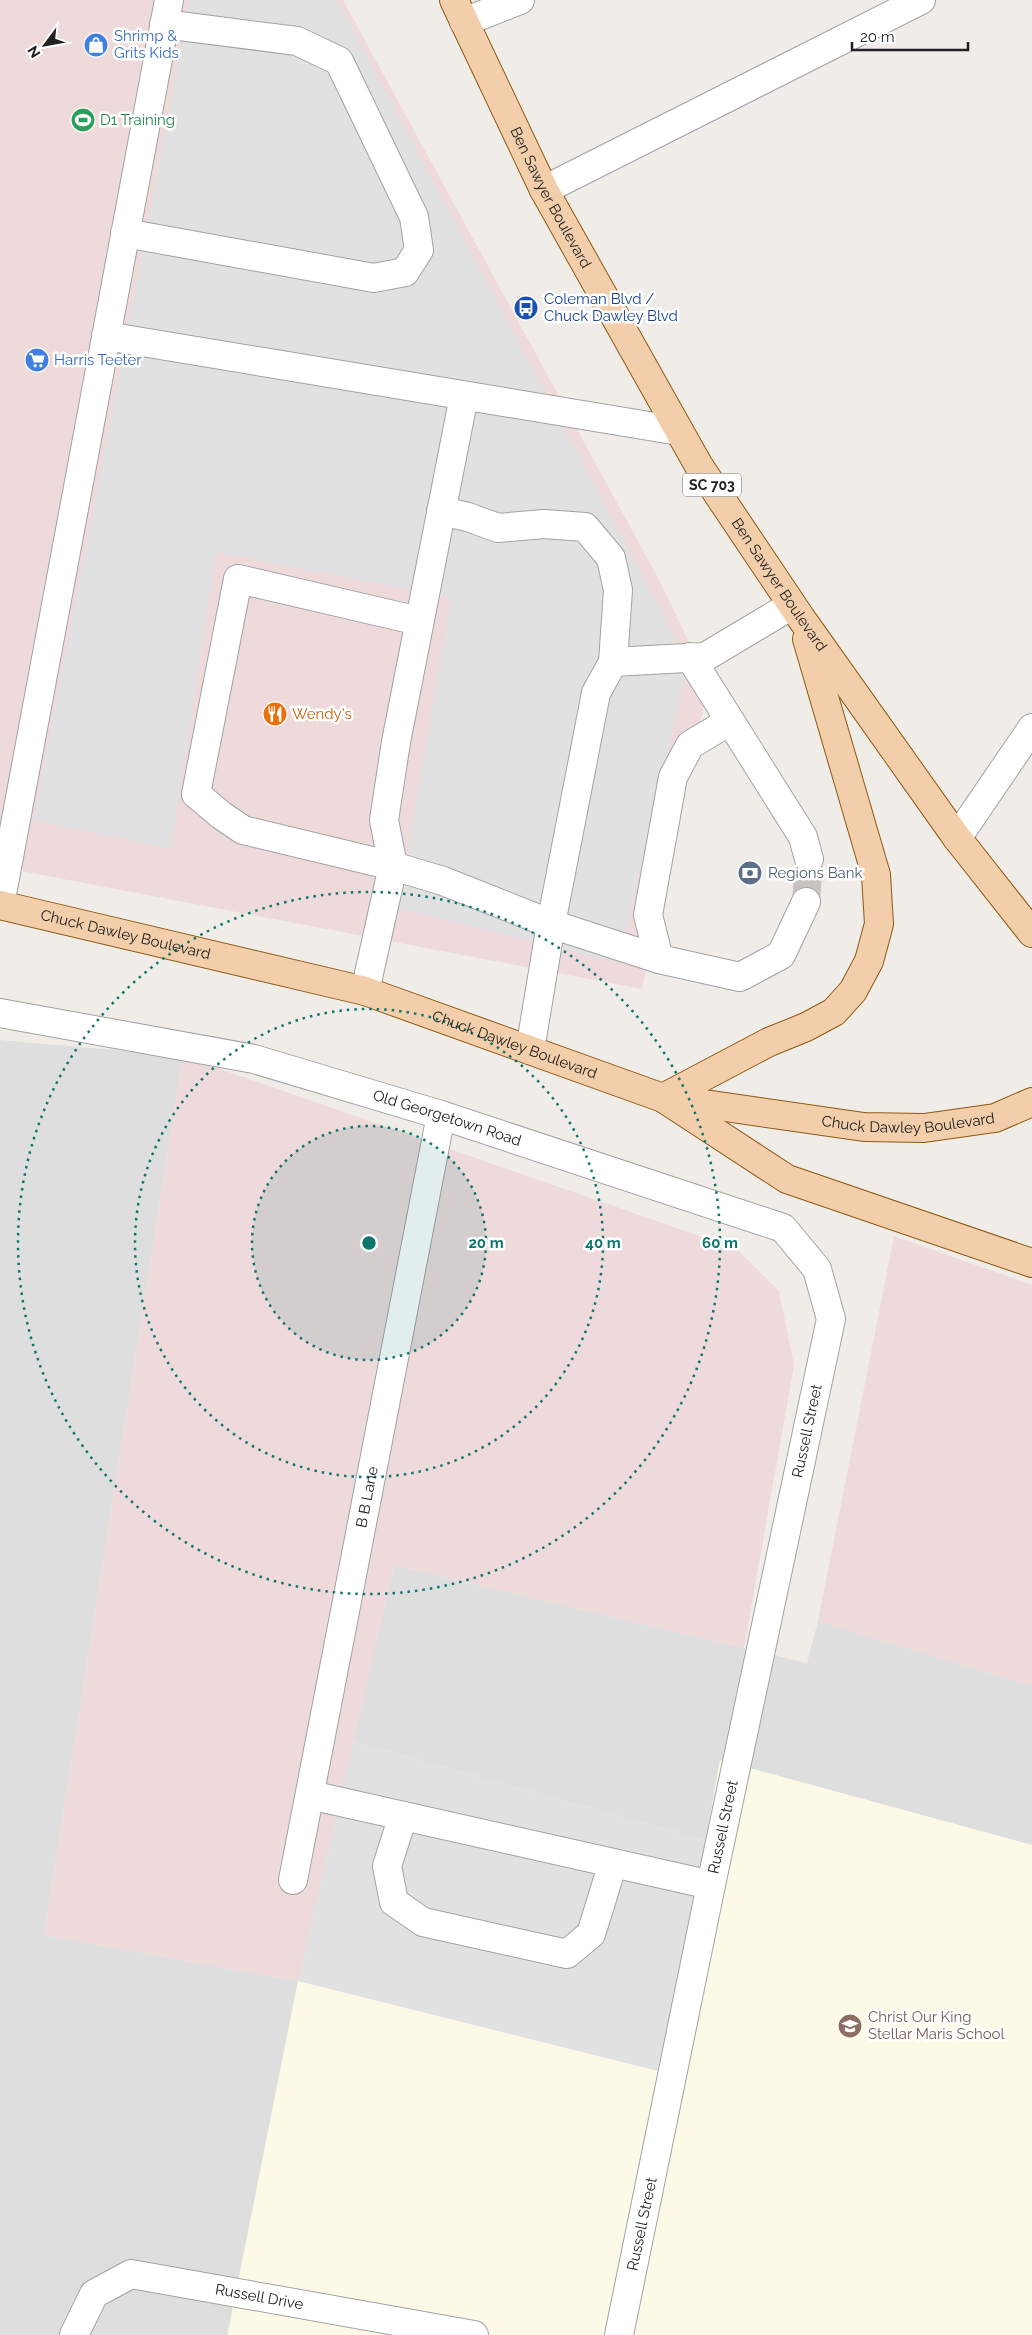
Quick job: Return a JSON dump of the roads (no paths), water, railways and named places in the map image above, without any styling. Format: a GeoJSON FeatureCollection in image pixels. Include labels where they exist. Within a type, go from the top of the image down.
{"type":"FeatureCollection","features":[{"type":"Feature","properties":{"kind":"main road","name":"Ben Sawyer Boulevard"},"geometry":{"type":"LineString","coordinates":[[459,11],[544,190],[699,466],[796,612],[958,838],[1032,933]]}},
{"type":"Feature","properties":{"kind":"main road"},"geometry":{"type":"LineString","coordinates":[[796,612],[876,875],[879,924],[869,961],[854,991],[834,1012],[806,1027],[769,1042],[663,1098],[787,1179],[1032,1263]]}},
{"type":"Feature","properties":{"kind":"main road","name":"Chuck Dawley Boulevard"},"geometry":{"type":"LineString","coordinates":[[0,905],[364,991],[663,1098],[864,1126],[924,1128],[995,1118],[1032,1102]]}},
{"type":"Feature","properties":{"kind":"street"},"geometry":{"type":"LineString","coordinates":[[459,11],[520,0]]}},
{"type":"Feature","properties":{"kind":"street"},"geometry":{"type":"LineString","coordinates":[[544,190],[921,0]]}},
{"type":"Feature","properties":{"kind":"street"},"geometry":{"type":"LineString","coordinates":[[0,905],[8,817],[106,336],[125,233],[166,12],[296,41],[339,61],[414,217],[419,250],[405,272],[374,278],[125,233]]}},
{"type":"Feature","properties":{"kind":"street"},"geometry":{"type":"LineString","coordinates":[[106,336],[679,431]]}},
{"type":"Feature","properties":{"kind":"street"},"geometry":{"type":"LineString","coordinates":[[364,991],[392,866],[384,820],[419,621],[464,396]]}},
{"type":"Feature","properties":{"kind":"street"},"geometry":{"type":"LineString","coordinates":[[442,512],[468,517],[498,528],[544,524],[586,527],[611,558],[618,590],[613,662],[596,694],[551,924],[530,1050]]}},
{"type":"Feature","properties":{"kind":"street"},"geometry":{"type":"LineString","coordinates":[[419,621],[238,579],[196,794],[243,830],[392,866],[443,881],[551,924],[659,959],[740,977],[781,955],[806,902]]}},
{"type":"Feature","properties":{"kind":"street"},"geometry":{"type":"LineString","coordinates":[[613,662],[705,657],[796,612]]}},
{"type":"Feature","properties":{"kind":"street"},"geometry":{"type":"LineString","coordinates":[[690,658],[803,837],[809,859]]}},
{"type":"Feature","properties":{"kind":"street"},"geometry":{"type":"LineString","coordinates":[[659,959],[648,916],[673,777],[690,744],[730,721]]}},
{"type":"Feature","properties":{"kind":"street"},"geometry":{"type":"LineString","coordinates":[[958,838],[1032,728]]}},
{"type":"Feature","properties":{"kind":"street","name":"Old Georgetown Road"},"geometry":{"type":"LineString","coordinates":[[0,1013],[254,1059],[441,1115],[783,1228],[817,1269],[831,1320]]}},
{"type":"Feature","properties":{"kind":"street","name":"B B Lane"},"geometry":{"type":"LineString","coordinates":[[293,1880],[441,1115]]}},
{"type":"Feature","properties":{"kind":"street","name":"Russell Street"},"geometry":{"type":"LineString","coordinates":[[619,2335],[711,1885],[831,1320]]}},
{"type":"Feature","properties":{"kind":"street"},"geometry":{"type":"LineString","coordinates":[[310,1795],[711,1885]]}},
{"type":"Feature","properties":{"kind":"street"},"geometry":{"type":"LineString","coordinates":[[403,1816],[387,1866],[394,1902],[423,1922],[548,1950],[567,1954],[591,1934],[613,1863]]}},
{"type":"Feature","properties":{"kind":"street","name":"Russell Drive"},"geometry":{"type":"LineString","coordinates":[[74,2335],[94,2294],[131,2274],[474,2335]]}},
{"type":"Feature","properties":{"kind":"tunnel"},"geometry":{"type":"LineString","coordinates":[[806,902],[809,859]]}},
{"type":"Feature","properties":{"kind":"place","name":"Shrimp & Grits Kids"},"geometry":{"type":"Point","coordinates":[96,45]}},
{"type":"Feature","properties":{"kind":"place","name":"D1 Training"},"geometry":{"type":"Point","coordinates":[83,120]}},
{"type":"Feature","properties":{"kind":"place","name":"Coleman Blvd / Chuck Dawley Blvd"},"geometry":{"type":"Point","coordinates":[526,308]}},
{"type":"Feature","properties":{"kind":"place","name":"Harris Teeter"},"geometry":{"type":"Point","coordinates":[37,360]}},
{"type":"Feature","properties":{"kind":"place","name":"Wendy's"},"geometry":{"type":"Point","coordinates":[275,714]}},
{"type":"Feature","properties":{"kind":"place","name":"Regions Bank"},"geometry":{"type":"Point","coordinates":[750,873]}},
{"type":"Feature","properties":{"kind":"place","name":"Christ Our King Stellar Maris School"},"geometry":{"type":"Point","coordinates":[850,2026]}}]}
